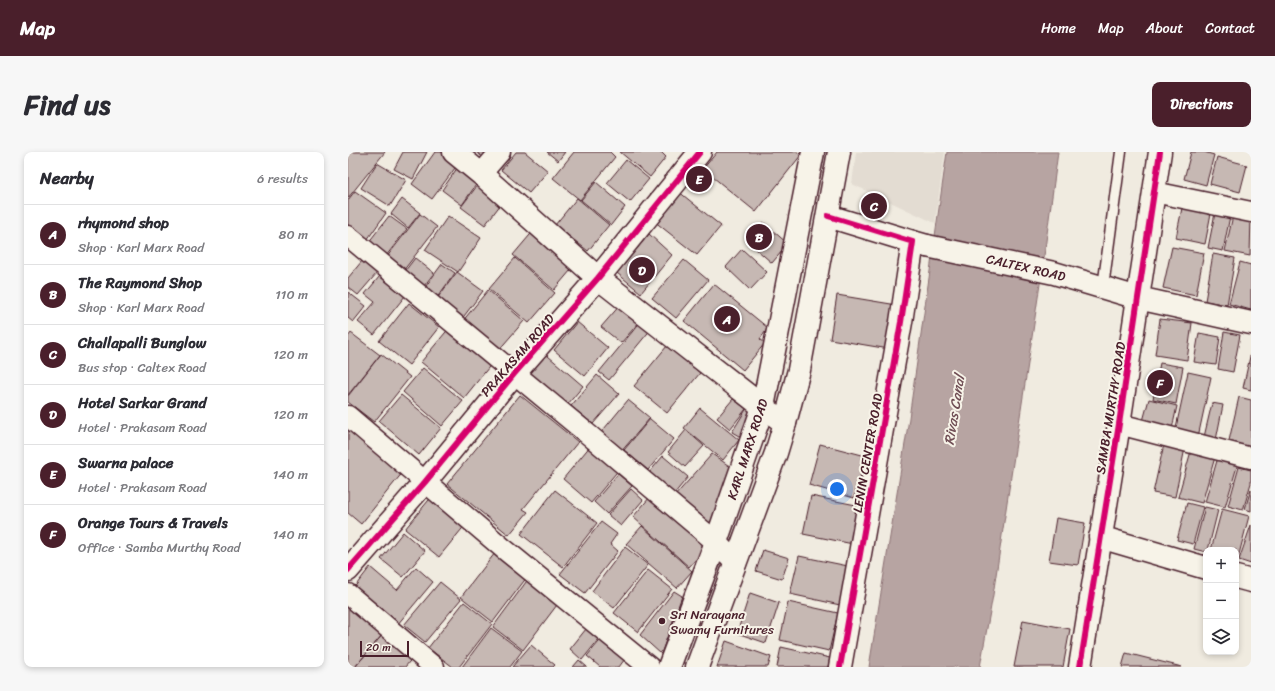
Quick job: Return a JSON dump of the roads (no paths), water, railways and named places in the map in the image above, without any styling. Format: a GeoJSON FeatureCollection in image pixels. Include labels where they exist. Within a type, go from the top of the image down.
{"type":"FeatureCollection","features":[{"type":"Feature","properties":{"kind":"street"},"geometry":{"type":"LineString","coordinates":[[454,152],[481,174],[598,278],[785,424]]}},
{"type":"Feature","properties":{"kind":"street"},"geometry":{"type":"LineString","coordinates":[[481,174],[500,152]]}},
{"type":"Feature","properties":{"kind":"street","name":"PRAKASAM ROAD"},"geometry":{"type":"LineString","coordinates":[[348,570],[425,482],[514,374],[598,278],[700,152]]}},
{"type":"Feature","properties":{"kind":"street","name":"KARL MARX ROAD"},"geometry":{"type":"LineString","coordinates":[[668,667],[716,542],[763,407],[813,152]]}},
{"type":"Feature","properties":{"kind":"street","name":"KARL MARX ROAD"},"geometry":{"type":"LineString","coordinates":[[697,667],[776,453],[785,424],[799,370],[839,152]]}},
{"type":"Feature","properties":{"kind":"street","name":"SAMBA MURTHY ROAD"},"geometry":{"type":"LineString","coordinates":[[1080,667],[1119,424],[1160,152]]}},
{"type":"Feature","properties":{"kind":"street"},"geometry":{"type":"LineString","coordinates":[[1154,192],[1251,212]]}},
{"type":"Feature","properties":{"kind":"street","name":"CALTEX ROAD"},"geometry":{"type":"LineString","coordinates":[[801,209],[920,244],[1054,273],[1138,298],[1251,323]]}},
{"type":"Feature","properties":{"kind":"street"},"geometry":{"type":"LineString","coordinates":[[348,236],[716,542],[736,563]]}},
{"type":"Feature","properties":{"kind":"street","name":"LENIN CENTER ROAD"},"geometry":{"type":"LineString","coordinates":[[840,667],[899,330],[920,244]]}},
{"type":"Feature","properties":{"kind":"street"},"geometry":{"type":"LineString","coordinates":[[348,416],[510,554],[649,667]]}},
{"type":"Feature","properties":{"kind":"street"},"geometry":{"type":"LineString","coordinates":[[1119,424],[1251,458]]}},
{"type":"Feature","properties":{"kind":"street"},"geometry":{"type":"LineString","coordinates":[[1100,537],[1203,567]]}},
{"type":"Feature","properties":{"kind":"street"},"geometry":{"type":"LineString","coordinates":[[1239,578],[1251,581]]}},
{"type":"Feature","properties":{"kind":"street"},"geometry":{"type":"LineString","coordinates":[[348,594],[424,664]]}},
{"type":"Feature","properties":{"kind":"lane"},"geometry":{"type":"LineString","coordinates":[[1103,287],[1121,152]]}},
{"type":"Feature","properties":{"kind":"water","name":"Rivas Canal"},"geometry":{"type":"Polygon","coordinates":[[[947,152],[1058,152],[1042,271],[993,595],[980,667],[869,667],[908,425],[947,152]]]}},
{"type":"Feature","properties":{"kind":"place","name":"Swarna palace"},"geometry":{"type":"Point","coordinates":[699,179]}},
{"type":"Feature","properties":{"kind":"place","name":"Challapalli Bunglow"},"geometry":{"type":"Point","coordinates":[874,206]}},
{"type":"Feature","properties":{"kind":"place","name":"The Raymond Shop"},"geometry":{"type":"Point","coordinates":[759,237]}},
{"type":"Feature","properties":{"kind":"place","name":"Hotel Sarkar Grand"},"geometry":{"type":"Point","coordinates":[642,270]}},
{"type":"Feature","properties":{"kind":"place","name":"rhymond shop"},"geometry":{"type":"Point","coordinates":[727,319]}},
{"type":"Feature","properties":{"kind":"place","name":"Orange Tours & Travels"},"geometry":{"type":"Point","coordinates":[1160,383]}},
{"type":"Feature","properties":{"kind":"place","name":"Sri Narayana Swamy Furnitures"},"geometry":{"type":"Point","coordinates":[662,621]}}]}
